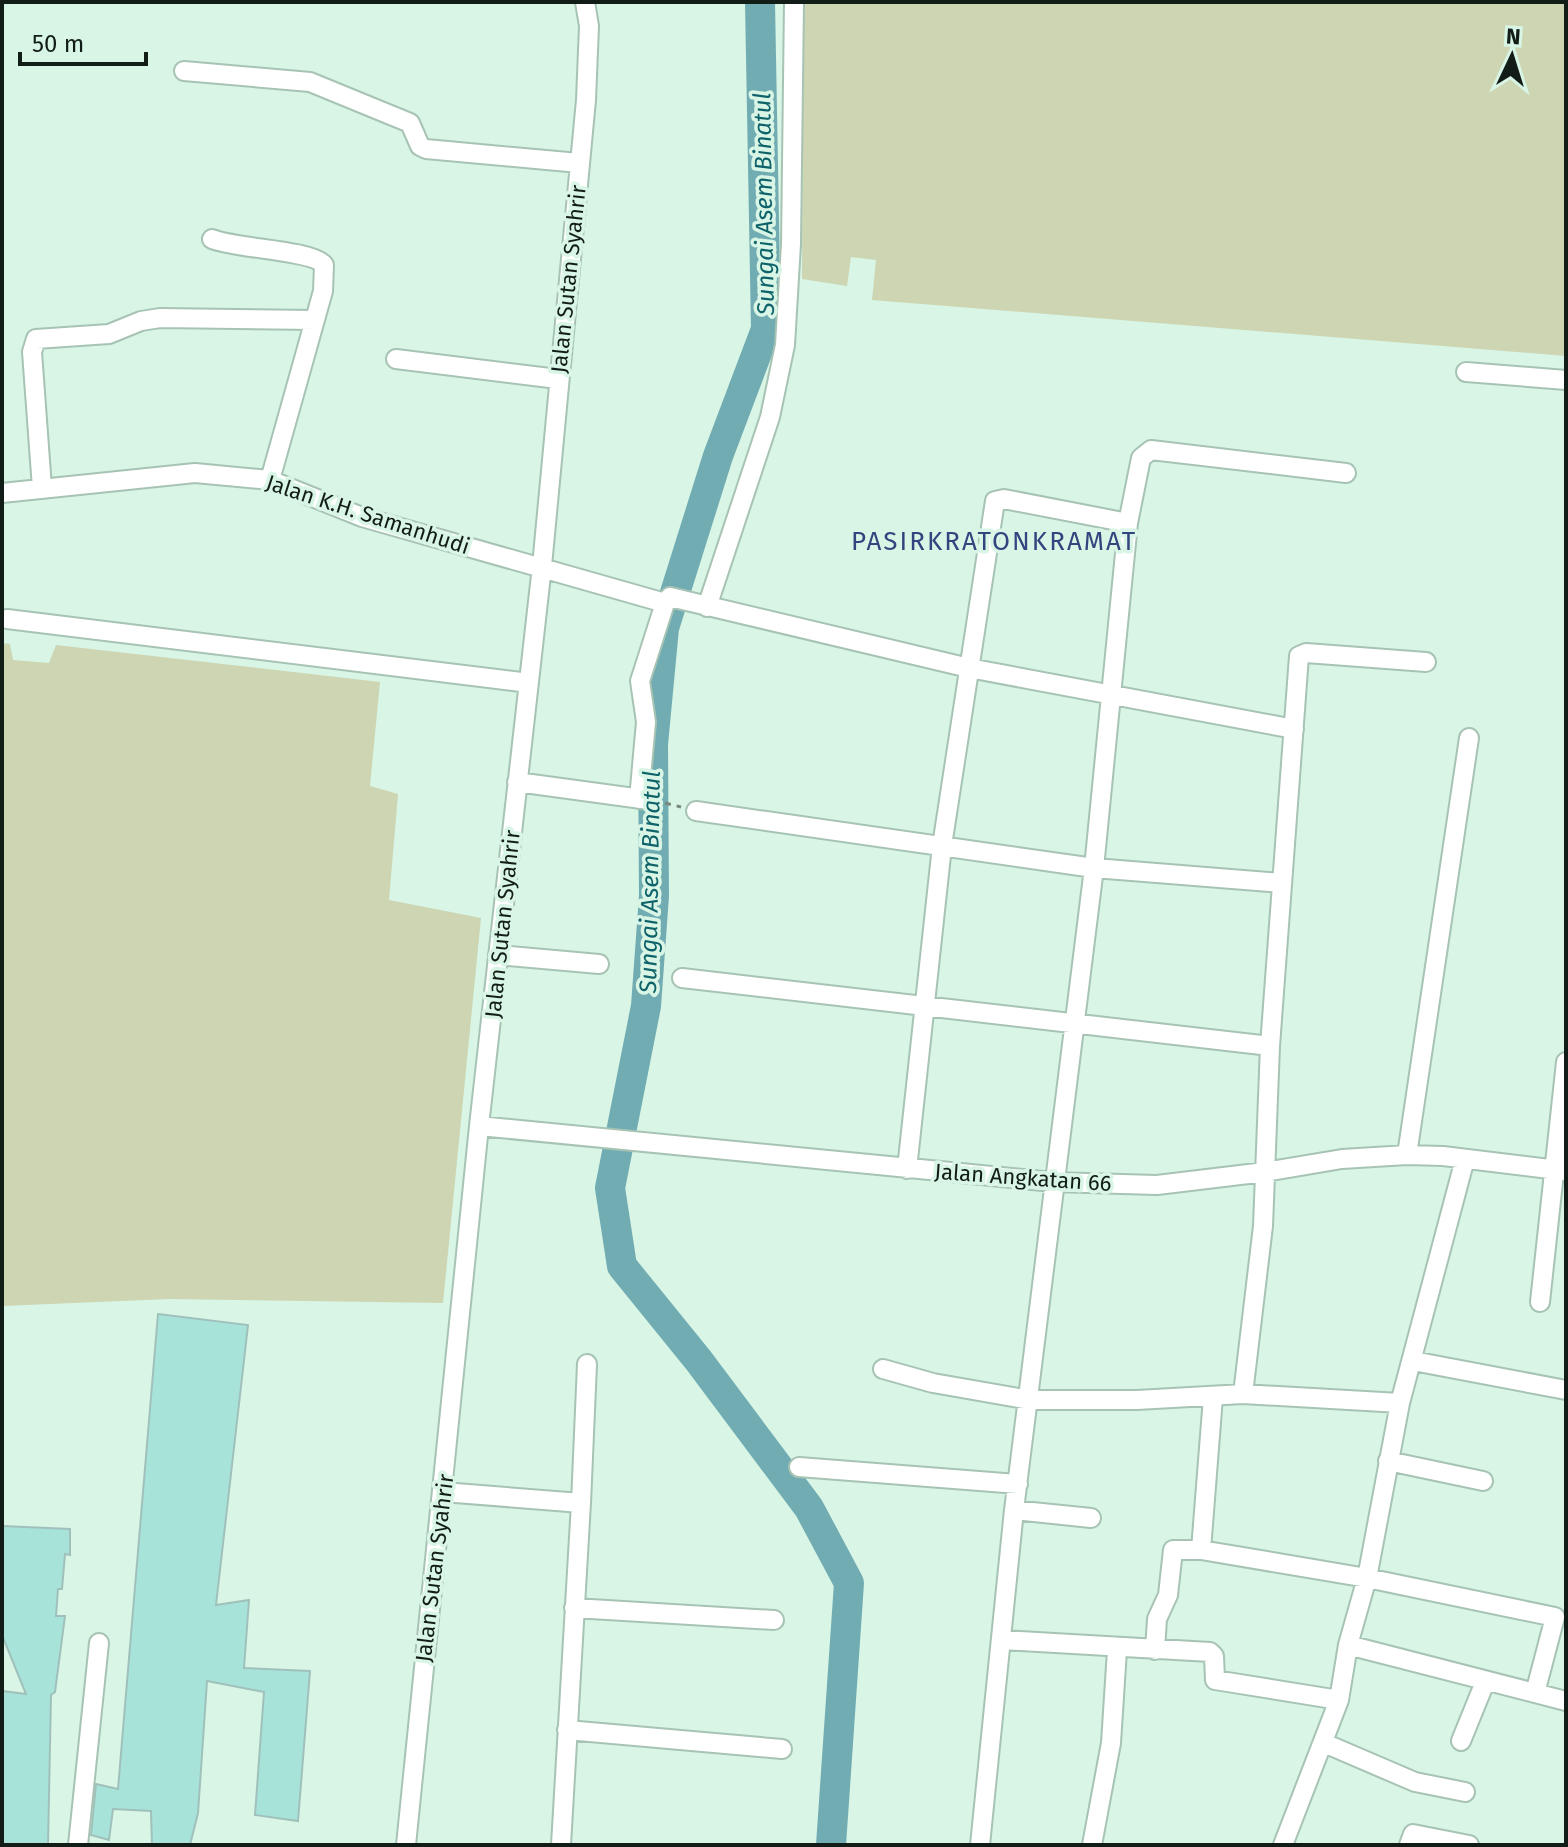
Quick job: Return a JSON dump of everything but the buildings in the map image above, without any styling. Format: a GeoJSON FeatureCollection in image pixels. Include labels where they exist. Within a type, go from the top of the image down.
{"type":"FeatureCollection","features":[{"type":"Feature","properties":{"kind":"street","name":"Jalan Sutan Syahrir"},"geometry":{"type":"LineString","coordinates":[[406,1845],[479,1126],[542,566],[588,56],[585,2]]}},
{"type":"Feature","properties":{"kind":"street"},"geometry":{"type":"LineString","coordinates":[[705,606],[766,430],[785,345],[791,244],[794,2]]}},
{"type":"Feature","properties":{"kind":"street"},"geometry":{"type":"LineString","coordinates":[[184,71],[295,80],[330,89],[410,123],[420,146],[426,149],[579,163]]}},
{"type":"Feature","properties":{"kind":"street"},"geometry":{"type":"LineString","coordinates":[[212,239],[240,248],[322,261],[325,275],[315,320],[270,480]]}},
{"type":"Feature","properties":{"kind":"street"},"geometry":{"type":"LineString","coordinates":[[42,488],[32,352],[36,339],[109,334],[141,321],[160,318],[315,320]]}},
{"type":"Feature","properties":{"kind":"street"},"geometry":{"type":"LineString","coordinates":[[396,359],[558,379]]}},
{"type":"Feature","properties":{"kind":"street"},"geometry":{"type":"LineString","coordinates":[[1466,372],[1566,380]]}},
{"type":"Feature","properties":{"kind":"street"},"geometry":{"type":"LineString","coordinates":[[980,1845],[1014,1510],[1094,868],[1128,523],[1141,458],[1147,450],[1346,473]]}},
{"type":"Feature","properties":{"kind":"street","name":"Jalan K.H. Samanhudi"},"geometry":{"type":"LineString","coordinates":[[2,493],[195,473],[270,480],[362,517],[668,600],[969,668],[1110,697],[1294,729]]}},
{"type":"Feature","properties":{"kind":"street"},"geometry":{"type":"LineString","coordinates":[[907,1169],[942,846],[997,499],[1128,523]]}},
{"type":"Feature","properties":{"kind":"street"},"geometry":{"type":"LineString","coordinates":[[517,782],[644,799],[646,722],[640,681],[668,600]]}},
{"type":"Feature","properties":{"kind":"street"},"geometry":{"type":"LineString","coordinates":[[7,619],[529,683]]}},
{"type":"Feature","properties":{"kind":"street"},"geometry":{"type":"LineString","coordinates":[[1243,1394],[1263,1226],[1270,1046],[1300,655],[1426,662]]}},
{"type":"Feature","properties":{"kind":"street"},"geometry":{"type":"LineString","coordinates":[[1407,1155],[1469,738]]}},
{"type":"Feature","properties":{"kind":"street"},"geometry":{"type":"LineString","coordinates":[[696,811],[1094,868],[1282,883]]}},
{"type":"Feature","properties":{"kind":"street"},"geometry":{"type":"LineString","coordinates":[[498,955],[599,964]]}},
{"type":"Feature","properties":{"kind":"street"},"geometry":{"type":"LineString","coordinates":[[682,978],[1075,1026],[1270,1046]]}},
{"type":"Feature","properties":{"kind":"street"},"geometry":{"type":"LineString","coordinates":[[1540,1302],[1559,1171],[1566,1062]]}},
{"type":"Feature","properties":{"kind":"street","name":"Jalan Angkatan 66"},"geometry":{"type":"LineString","coordinates":[[479,1126],[1053,1182],[1157,1185],[1342,1159],[1407,1155],[1559,1171]]}},
{"type":"Feature","properties":{"kind":"street"},"geometry":{"type":"LineString","coordinates":[[1283,1845],[1339,1700],[1348,1645],[1367,1578],[1400,1403],[1465,1159]]}},
{"type":"Feature","properties":{"kind":"street"},"geometry":{"type":"LineString","coordinates":[[1413,1361],[1566,1390]]}},
{"type":"Feature","properties":{"kind":"street"},"geometry":{"type":"LineString","coordinates":[[561,1845],[587,1364]]}},
{"type":"Feature","properties":{"kind":"street"},"geometry":{"type":"LineString","coordinates":[[883,1369],[933,1383],[1030,1400],[1243,1394],[1400,1403]]}},
{"type":"Feature","properties":{"kind":"street"},"geometry":{"type":"LineString","coordinates":[[1201,1550],[1213,1397]]}},
{"type":"Feature","properties":{"kind":"street"},"geometry":{"type":"LineString","coordinates":[[1388,1461],[1483,1481]]}},
{"type":"Feature","properties":{"kind":"street"},"geometry":{"type":"LineString","coordinates":[[799,1467],[1018,1484]]}},
{"type":"Feature","properties":{"kind":"street"},"geometry":{"type":"LineString","coordinates":[[443,1492],[581,1503]]}},
{"type":"Feature","properties":{"kind":"street"},"geometry":{"type":"LineString","coordinates":[[1014,1510],[1091,1518]]}},
{"type":"Feature","properties":{"kind":"street"},"geometry":{"type":"LineString","coordinates":[[1155,1650],[1157,1619],[1168,1595],[1173,1550],[1201,1550],[1367,1578],[1555,1617],[1535,1693]]}},
{"type":"Feature","properties":{"kind":"street"},"geometry":{"type":"LineString","coordinates":[[574,1608],[774,1620]]}},
{"type":"Feature","properties":{"kind":"street"},"geometry":{"type":"LineString","coordinates":[[1002,1640],[1117,1650],[1212,1653],[1215,1680],[1339,1700]]}},
{"type":"Feature","properties":{"kind":"street"},"geometry":{"type":"LineString","coordinates":[[78,1845],[99,1643]]}},
{"type":"Feature","properties":{"kind":"street"},"geometry":{"type":"LineString","coordinates":[[1348,1645],[1566,1701]]}},
{"type":"Feature","properties":{"kind":"street"},"geometry":{"type":"LineString","coordinates":[[1092,1845],[1111,1743],[1117,1650]]}},
{"type":"Feature","properties":{"kind":"street"},"geometry":{"type":"LineString","coordinates":[[1461,1741],[1485,1682]]}},
{"type":"Feature","properties":{"kind":"street"},"geometry":{"type":"LineString","coordinates":[[567,1730],[782,1749]]}},
{"type":"Feature","properties":{"kind":"street"},"geometry":{"type":"LineString","coordinates":[[1324,1743],[1415,1782],[1465,1792]]}},
{"type":"Feature","properties":{"kind":"street"},"geometry":{"type":"LineString","coordinates":[[1409,1845],[1413,1834],[1469,1845]]}},
{"type":"Feature","properties":{"kind":"path"},"geometry":{"type":"LineString","coordinates":[[644,799],[696,811]]}},
{"type":"Feature","properties":{"kind":"green space"},"geometry":{"type":"Polygon","coordinates":[[[803,2],[1566,2],[1566,356],[872,300],[876,260],[851,257],[847,286],[802,279],[803,2]]]}},
{"type":"Feature","properties":{"kind":"green space"},"geometry":{"type":"Polygon","coordinates":[[[2,643],[10,644],[13,660],[49,663],[56,645],[380,682],[370,786],[398,794],[389,900],[481,918],[443,1303],[169,1299],[2,1306],[2,643]]]}},
{"type":"Feature","properties":{"kind":"waterway","name":"Sungai Asem Binatul"},"geometry":{"type":"LineString","coordinates":[[760,2],[766,329],[718,456],[664,628],[653,744],[654,896],[646,1006],[610,1188],[622,1266],[699,1361],[809,1508],[849,1583],[831,1845]]}},
{"type":"Feature","properties":{"kind":"district","name":"PASIRKRATONKRAMAT"},"geometry":{"type":"Point","coordinates":[994,541]}}]}
